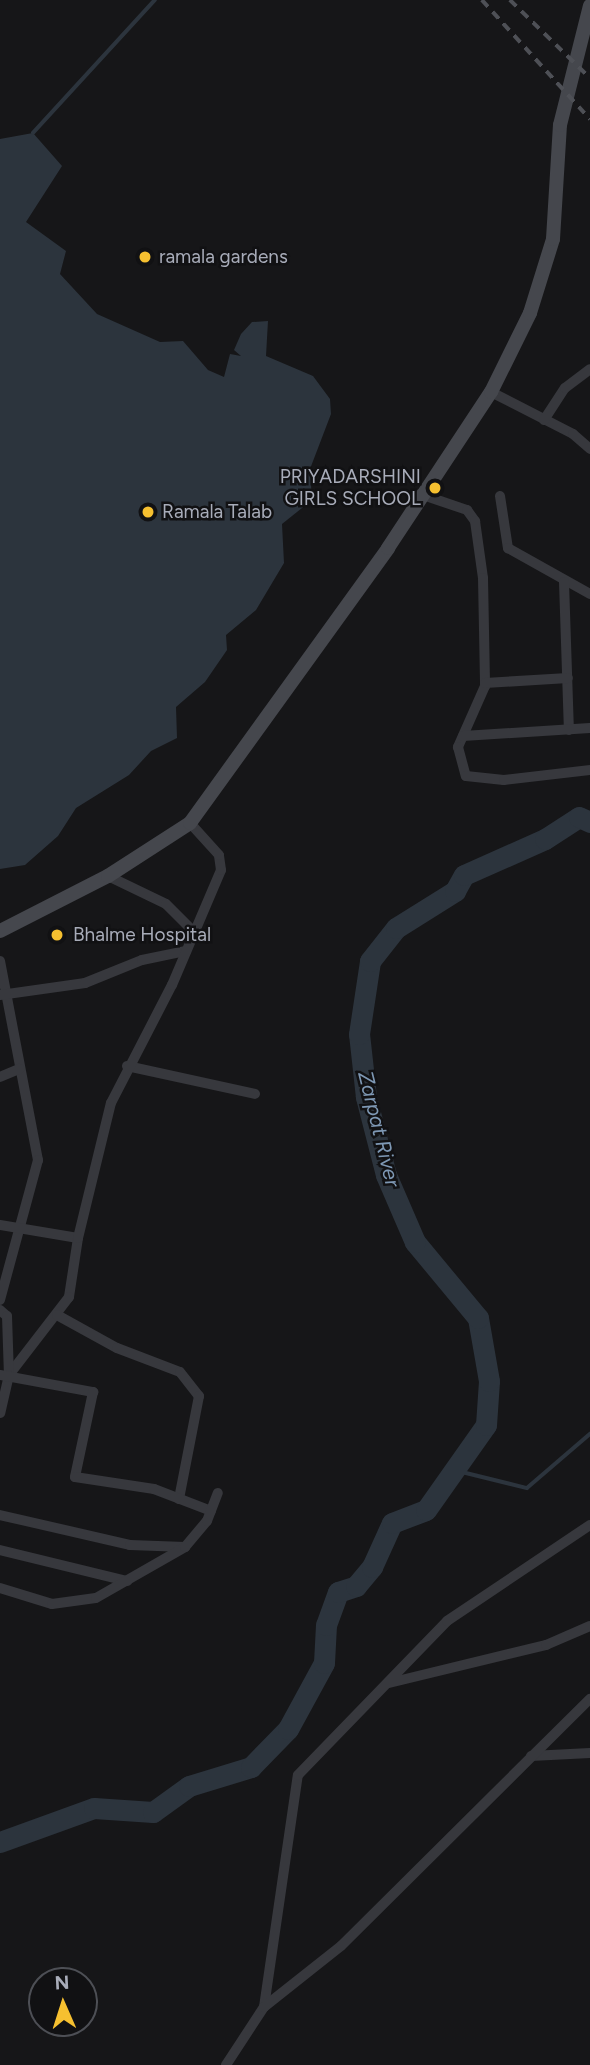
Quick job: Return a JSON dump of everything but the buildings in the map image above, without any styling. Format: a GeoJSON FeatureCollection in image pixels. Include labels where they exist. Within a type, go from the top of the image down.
{"type":"FeatureCollection","features":[{"type":"Feature","properties":{"kind":"street"},"geometry":{"type":"LineString","coordinates":[[0,931],[108,876],[190,823],[388,548],[419,494],[491,392],[530,313],[553,239],[560,125],[590,6]]}},
{"type":"Feature","properties":{"kind":"street"},"geometry":{"type":"LineString","coordinates":[[544,420],[565,388],[589,371]]}},
{"type":"Feature","properties":{"kind":"street"},"geometry":{"type":"LineString","coordinates":[[491,392],[544,420],[590,449]]}},
{"type":"Feature","properties":{"kind":"street"},"geometry":{"type":"LineString","coordinates":[[419,494],[467,510],[475,521],[483,578],[485,683],[458,747],[467,778],[505,780],[590,770]]}},
{"type":"Feature","properties":{"kind":"street"},"geometry":{"type":"LineString","coordinates":[[500,496],[508,548],[564,582],[590,594]]}},
{"type":"Feature","properties":{"kind":"street"},"geometry":{"type":"LineString","coordinates":[[564,582],[569,730]]}},
{"type":"Feature","properties":{"kind":"street"},"geometry":{"type":"LineString","coordinates":[[485,683],[568,678]]}},
{"type":"Feature","properties":{"kind":"street"},"geometry":{"type":"LineString","coordinates":[[463,736],[590,728]]}},
{"type":"Feature","properties":{"kind":"street"},"geometry":{"type":"LineString","coordinates":[[4,1375],[57,1315],[69,1297],[78,1238],[100,1140],[127,1066],[186,951],[221,862],[190,823]]}},
{"type":"Feature","properties":{"kind":"street"},"geometry":{"type":"LineString","coordinates":[[108,876],[166,904],[194,932]]}},
{"type":"Feature","properties":{"kind":"street"},"geometry":{"type":"LineString","coordinates":[[5,995],[85,983],[131,963],[186,951]]}},
{"type":"Feature","properties":{"kind":"street"},"geometry":{"type":"LineString","coordinates":[[0,961],[38,1160],[0,1300]]}},
{"type":"Feature","properties":{"kind":"street"},"geometry":{"type":"LineString","coordinates":[[127,1066],[255,1094]]}},
{"type":"Feature","properties":{"kind":"street"},"geometry":{"type":"LineString","coordinates":[[0,1077],[19,1069]]}},
{"type":"Feature","properties":{"kind":"street"},"geometry":{"type":"LineString","coordinates":[[0,1225],[78,1238]]}},
{"type":"Feature","properties":{"kind":"street"},"geometry":{"type":"LineString","coordinates":[[0,1310],[7,1316],[0,1413]]}},
{"type":"Feature","properties":{"kind":"street"},"geometry":{"type":"LineString","coordinates":[[57,1315],[117,1348],[180,1372],[199,1396],[179,1499]]}},
{"type":"Feature","properties":{"kind":"street"},"geometry":{"type":"LineString","coordinates":[[4,1375],[93,1392],[75,1477],[148,1488],[211,1511]]}},
{"type":"Feature","properties":{"kind":"street"},"geometry":{"type":"LineString","coordinates":[[0,1588],[39,1602],[74,1604],[127,1581],[185,1547],[211,1511],[218,1493]]}},
{"type":"Feature","properties":{"kind":"street"},"geometry":{"type":"LineString","coordinates":[[0,1515],[130,1545],[185,1547]]}},
{"type":"Feature","properties":{"kind":"street"},"geometry":{"type":"LineString","coordinates":[[264,2007],[298,1775],[447,1620],[590,1525]]}},
{"type":"Feature","properties":{"kind":"street"},"geometry":{"type":"LineString","coordinates":[[0,1550],[127,1581]]}},
{"type":"Feature","properties":{"kind":"street"},"geometry":{"type":"LineString","coordinates":[[388,1683],[546,1644],[590,1626]]}},
{"type":"Feature","properties":{"kind":"street"},"geometry":{"type":"LineString","coordinates":[[226,2065],[264,2007],[341,1946],[590,1699]]}},
{"type":"Feature","properties":{"kind":"street"},"geometry":{"type":"LineString","coordinates":[[531,1756],[590,1753]]}},
{"type":"Feature","properties":{"kind":"shaded area","name":"Ramala Talab"},"geometry":{"type":"Polygon","coordinates":[[[33,133],[62,166],[26,222],[66,251],[60,274],[97,314],[160,342],[183,341],[208,370],[224,377],[230,354],[241,356],[234,350],[241,334],[252,322],[268,321],[266,356],[313,376],[330,399],[331,414],[310,469],[312,500],[282,524],[284,563],[256,610],[226,635],[227,650],[205,682],[176,707],[177,738],[151,751],[129,775],[76,808],[58,836],[25,865],[0,869],[0,139],[33,133]]]}},
{"type":"Feature","properties":{"kind":"waterway"},"geometry":{"type":"LineString","coordinates":[[33,133],[155,0]]}},
{"type":"Feature","properties":{"kind":"waterway","name":"Zarpat River"},"geometry":{"type":"LineString","coordinates":[[0,1842],[94,1808],[153,1812],[189,1786],[251,1767],[288,1729],[324,1663],[326,1625],[338,1592],[356,1586],[372,1567],[392,1523],[426,1510],[486,1425],[489,1381],[478,1318],[415,1242],[386,1175],[366,1097],[359,1034],[370,961],[396,928],[455,891],[464,875],[545,839],[579,817],[590,822]]}},
{"type":"Feature","properties":{"kind":"waterway"},"geometry":{"type":"LineString","coordinates":[[454,1470],[527,1488],[590,1434]]}},
{"type":"Feature","properties":{"kind":"railway"},"geometry":{"type":"LineString","coordinates":[[482,0],[590,119]]}},
{"type":"Feature","properties":{"kind":"railway"},"geometry":{"type":"LineString","coordinates":[[510,0],[590,78]]}},
{"type":"Feature","properties":{"kind":"place","name":"ramala gardens"},"geometry":{"type":"Point","coordinates":[145,257]}},
{"type":"Feature","properties":{"kind":"place","name":"PRIYADARSHINI GIRLS SCHOOL"},"geometry":{"type":"Point","coordinates":[435,488]}},
{"type":"Feature","properties":{"kind":"place","name":"Ramala Talab"},"geometry":{"type":"Point","coordinates":[148,512]}},
{"type":"Feature","properties":{"kind":"place","name":"Bhalme Hospital"},"geometry":{"type":"Point","coordinates":[57,935]}}]}
